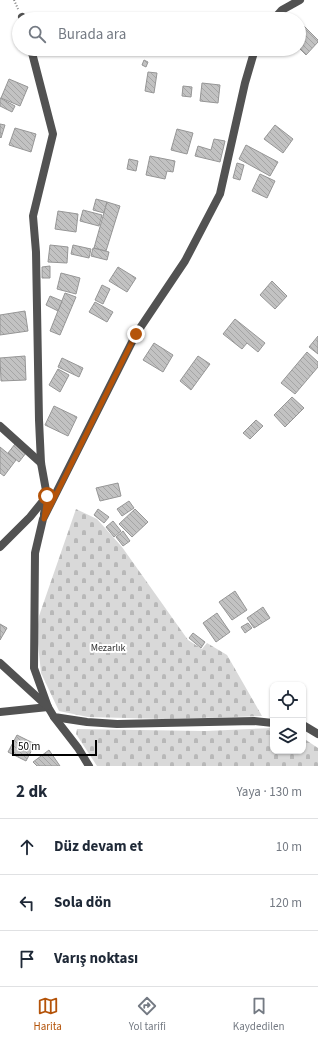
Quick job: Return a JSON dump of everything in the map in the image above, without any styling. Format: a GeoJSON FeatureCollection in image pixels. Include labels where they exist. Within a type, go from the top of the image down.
{"type":"FeatureCollection","features":[{"type":"Feature","properties":{"kind":"street"},"geometry":{"type":"LineString","coordinates":[[280,12],[300,0]]}},
{"type":"Feature","properties":{"kind":"street"},"geometry":{"type":"LineString","coordinates":[[33,56],[53,134],[33,216],[36,252],[41,463],[47,496],[44,519],[35,553],[34,668],[48,707],[90,766]]}},
{"type":"Feature","properties":{"kind":"street"},"geometry":{"type":"LineString","coordinates":[[44,519],[136,334],[185,261],[220,194],[245,83],[253,56]]}},
{"type":"Feature","properties":{"kind":"street"},"geometry":{"type":"LineString","coordinates":[[0,426],[41,463]]}},
{"type":"Feature","properties":{"kind":"street"},"geometry":{"type":"LineString","coordinates":[[0,547],[30,517],[47,496]]}},
{"type":"Feature","properties":{"kind":"street"},"geometry":{"type":"LineString","coordinates":[[0,663],[48,707]]}},
{"type":"Feature","properties":{"kind":"street"},"geometry":{"type":"LineString","coordinates":[[0,712],[48,707]]}},
{"type":"Feature","properties":{"kind":"street"},"geometry":{"type":"LineString","coordinates":[[54,717],[87,722],[117,724],[270,722]]}},
{"type":"Feature","properties":{"kind":"street"},"geometry":{"type":"LineString","coordinates":[[306,727],[318,734]]}},
{"type":"Feature","properties":{"kind":"green space","name":"Mezarlık"},"geometry":{"type":"Polygon","coordinates":[[[76,509],[97,519],[122,547],[188,640],[202,649],[207,643],[227,655],[262,716],[165,719],[88,717],[59,711],[41,673],[37,634],[39,616],[76,509]]]}},
{"type":"Feature","properties":{"kind":"green space"},"geometry":{"type":"Polygon","coordinates":[[[270,728],[270,754],[306,754],[306,740],[318,748],[318,766],[97,766],[76,734],[77,729],[205,731],[270,728]]]}},
{"type":"Feature","properties":{"kind":"building"},"geometry":{"type":"Polygon","coordinates":[[[306,28],[318,40],[318,42],[306,55],[306,28]]]}},
{"type":"Feature","properties":{"kind":"building"},"geometry":{"type":"Polygon","coordinates":[[[144,60],[148,62],[146,67],[142,65],[144,60]]]}},
{"type":"Feature","properties":{"kind":"building"},"geometry":{"type":"Polygon","coordinates":[[[148,72],[157,73],[154,93],[145,91],[148,72]]]}},
{"type":"Feature","properties":{"kind":"building"},"geometry":{"type":"Polygon","coordinates":[[[9,79],[28,87],[20,106],[1,98],[9,79]]]}},
{"type":"Feature","properties":{"kind":"building"},"geometry":{"type":"Polygon","coordinates":[[[202,83],[220,85],[218,103],[200,101],[202,83]]]}},
{"type":"Feature","properties":{"kind":"building"},"geometry":{"type":"Polygon","coordinates":[[[183,86],[192,87],[191,97],[182,96],[183,86]]]}},
{"type":"Feature","properties":{"kind":"building"},"geometry":{"type":"Polygon","coordinates":[[[0,98],[15,106],[12,112],[0,106],[0,98]]]}},
{"type":"Feature","properties":{"kind":"building"},"geometry":{"type":"Polygon","coordinates":[[[0,124],[5,125],[1,138],[0,137],[0,124]]]}},
{"type":"Feature","properties":{"kind":"building"},"geometry":{"type":"Polygon","coordinates":[[[275,125],[293,139],[283,153],[264,139],[275,125]]]}},
{"type":"Feature","properties":{"kind":"building"},"geometry":{"type":"Polygon","coordinates":[[[15,128],[36,134],[31,152],[9,145],[15,128]]]}},
{"type":"Feature","properties":{"kind":"building"},"geometry":{"type":"Polygon","coordinates":[[[177,129],[193,133],[187,154],[171,150],[177,129]]]}},
{"type":"Feature","properties":{"kind":"building"},"geometry":{"type":"Polygon","coordinates":[[[214,139],[225,141],[220,162],[195,156],[198,146],[211,150],[214,139]]]}},
{"type":"Feature","properties":{"kind":"building"},"geometry":{"type":"Polygon","coordinates":[[[246,145],[278,162],[270,176],[239,159],[246,145]]]}},
{"type":"Feature","properties":{"kind":"building"},"geometry":{"type":"Polygon","coordinates":[[[150,156],[175,161],[173,172],[167,171],[165,179],[146,175],[150,156]]]}},
{"type":"Feature","properties":{"kind":"building"},"geometry":{"type":"Polygon","coordinates":[[[129,159],[138,161],[136,171],[127,169],[129,159]]]}},
{"type":"Feature","properties":{"kind":"building"},"geometry":{"type":"Polygon","coordinates":[[[237,163],[244,165],[240,180],[233,178],[237,163]]]}},
{"type":"Feature","properties":{"kind":"building"},"geometry":{"type":"Polygon","coordinates":[[[260,174],[275,181],[267,198],[252,191],[260,174]]]}},
{"type":"Feature","properties":{"kind":"building"},"geometry":{"type":"Polygon","coordinates":[[[96,199],[107,202],[104,213],[93,210],[96,199]]]}},
{"type":"Feature","properties":{"kind":"building"},"geometry":{"type":"Polygon","coordinates":[[[107,202],[120,206],[106,251],[94,248],[107,202]]]}},
{"type":"Feature","properties":{"kind":"building"},"geometry":{"type":"Polygon","coordinates":[[[83,210],[102,215],[99,226],[80,221],[83,210]]]}},
{"type":"Feature","properties":{"kind":"building"},"geometry":{"type":"Polygon","coordinates":[[[58,211],[78,214],[76,232],[55,229],[58,211]]]}},
{"type":"Feature","properties":{"kind":"building"},"geometry":{"type":"Polygon","coordinates":[[[50,245],[68,247],[67,263],[48,262],[50,245]]]}},
{"type":"Feature","properties":{"kind":"building"},"geometry":{"type":"Polygon","coordinates":[[[73,245],[91,249],[89,258],[71,254],[73,245]]]}},
{"type":"Feature","properties":{"kind":"building"},"geometry":{"type":"Polygon","coordinates":[[[93,248],[109,252],[107,260],[91,256],[93,248]]]}},
{"type":"Feature","properties":{"kind":"building"},"geometry":{"type":"Polygon","coordinates":[[[50,266],[50,278],[42,278],[42,267],[50,266]]]}},
{"type":"Feature","properties":{"kind":"building"},"geometry":{"type":"Polygon","coordinates":[[[118,267],[136,278],[127,292],[109,281],[118,267]]]}},
{"type":"Feature","properties":{"kind":"building"},"geometry":{"type":"Polygon","coordinates":[[[61,273],[80,278],[76,294],[57,289],[61,273]]]}},
{"type":"Feature","properties":{"kind":"building"},"geometry":{"type":"Polygon","coordinates":[[[272,281],[287,296],[275,309],[260,295],[272,281]]]}},
{"type":"Feature","properties":{"kind":"building"},"geometry":{"type":"Polygon","coordinates":[[[102,285],[110,289],[103,304],[95,300],[102,285]]]}},
{"type":"Feature","properties":{"kind":"building"},"geometry":{"type":"Polygon","coordinates":[[[65,293],[76,297],[60,335],[50,331],[65,293]]]}},
{"type":"Feature","properties":{"kind":"building"},"geometry":{"type":"Polygon","coordinates":[[[50,296],[62,301],[58,311],[46,305],[50,296]]]}},
{"type":"Feature","properties":{"kind":"building"},"geometry":{"type":"Polygon","coordinates":[[[95,302],[113,312],[107,322],[89,312],[95,302]]]}},
{"type":"Feature","properties":{"kind":"building"},"geometry":{"type":"Polygon","coordinates":[[[25,311],[28,331],[0,335],[0,315],[25,311]]]}},
{"type":"Feature","properties":{"kind":"building"},"geometry":{"type":"Polygon","coordinates":[[[235,319],[265,343],[258,352],[247,343],[242,349],[223,334],[235,319]]]}},
{"type":"Feature","properties":{"kind":"building"},"geometry":{"type":"Polygon","coordinates":[[[318,336],[318,354],[309,347],[318,336]]]}},
{"type":"Feature","properties":{"kind":"building"},"geometry":{"type":"Polygon","coordinates":[[[154,343],[173,355],[163,372],[143,360],[154,343]]]}},
{"type":"Feature","properties":{"kind":"building"},"geometry":{"type":"Polygon","coordinates":[[[307,352],[318,362],[318,367],[295,394],[281,383],[307,352]]]}},
{"type":"Feature","properties":{"kind":"building"},"geometry":{"type":"Polygon","coordinates":[[[25,356],[26,380],[1,381],[0,358],[25,356]]]}},
{"type":"Feature","properties":{"kind":"building"},"geometry":{"type":"Polygon","coordinates":[[[198,356],[210,364],[191,390],[180,381],[198,356]]]}},
{"type":"Feature","properties":{"kind":"building"},"geometry":{"type":"Polygon","coordinates":[[[62,358],[83,368],[79,377],[58,367],[62,358]]]}},
{"type":"Feature","properties":{"kind":"building"},"geometry":{"type":"Polygon","coordinates":[[[58,369],[69,375],[60,392],[49,385],[58,369]]]}},
{"type":"Feature","properties":{"kind":"building"},"geometry":{"type":"Polygon","coordinates":[[[292,397],[304,408],[285,427],[274,415],[292,397]]]}},
{"type":"Feature","properties":{"kind":"building"},"geometry":{"type":"Polygon","coordinates":[[[54,406],[77,417],[68,436],[45,425],[54,406]]]}},
{"type":"Feature","properties":{"kind":"building"},"geometry":{"type":"Polygon","coordinates":[[[256,420],[263,426],[250,439],[243,433],[256,420]]]}},
{"type":"Feature","properties":{"kind":"building"},"geometry":{"type":"Polygon","coordinates":[[[15,444],[26,453],[19,462],[8,453],[15,444]]]}},
{"type":"Feature","properties":{"kind":"building"},"geometry":{"type":"Polygon","coordinates":[[[0,447],[16,460],[4,476],[0,473],[0,447]]]}},
{"type":"Feature","properties":{"kind":"building"},"geometry":{"type":"Polygon","coordinates":[[[118,483],[121,496],[100,501],[96,488],[118,483]]]}},
{"type":"Feature","properties":{"kind":"building"},"geometry":{"type":"Polygon","coordinates":[[[129,501],[134,508],[122,516],[117,509],[129,501]]]}},
{"type":"Feature","properties":{"kind":"building"},"geometry":{"type":"Polygon","coordinates":[[[98,509],[109,517],[104,523],[94,515],[98,509]]]}},
{"type":"Feature","properties":{"kind":"building"},"geometry":{"type":"Polygon","coordinates":[[[135,509],[148,522],[132,537],[119,524],[135,509]]]}},
{"type":"Feature","properties":{"kind":"building"},"geometry":{"type":"Polygon","coordinates":[[[113,521],[121,531],[114,537],[106,527],[113,521]]]}},
{"type":"Feature","properties":{"kind":"building"},"geometry":{"type":"Polygon","coordinates":[[[123,531],[130,541],[123,546],[116,537],[123,531]]]}},
{"type":"Feature","properties":{"kind":"building"},"geometry":{"type":"Polygon","coordinates":[[[235,591],[247,610],[232,620],[219,602],[235,591]]]}},
{"type":"Feature","properties":{"kind":"building"},"geometry":{"type":"Polygon","coordinates":[[[263,607],[270,618],[254,628],[247,618],[263,607]]]}},
{"type":"Feature","properties":{"kind":"building"},"geometry":{"type":"Polygon","coordinates":[[[217,613],[230,632],[216,642],[203,623],[217,613]]]}},
{"type":"Feature","properties":{"kind":"building"},"geometry":{"type":"Polygon","coordinates":[[[248,623],[252,628],[245,633],[241,627],[248,623]]]}},
{"type":"Feature","properties":{"kind":"building"},"geometry":{"type":"Polygon","coordinates":[[[0,624],[7,628],[0,640],[0,624]]]}},
{"type":"Feature","properties":{"kind":"building"},"geometry":{"type":"Polygon","coordinates":[[[193,633],[205,642],[201,648],[189,638],[193,633]]]}},
{"type":"Feature","properties":{"kind":"building"},"geometry":{"type":"Polygon","coordinates":[[[17,735],[35,744],[26,761],[8,752],[17,735]]]}},
{"type":"Feature","properties":{"kind":"building"},"geometry":{"type":"Polygon","coordinates":[[[49,750],[60,766],[37,766],[33,762],[49,750]]]}},
{"type":"Feature","properties":{"kind":"route"},"geometry":{"type":"LineString","coordinates":[[47,496],[44,519],[136,334]]}}]}
